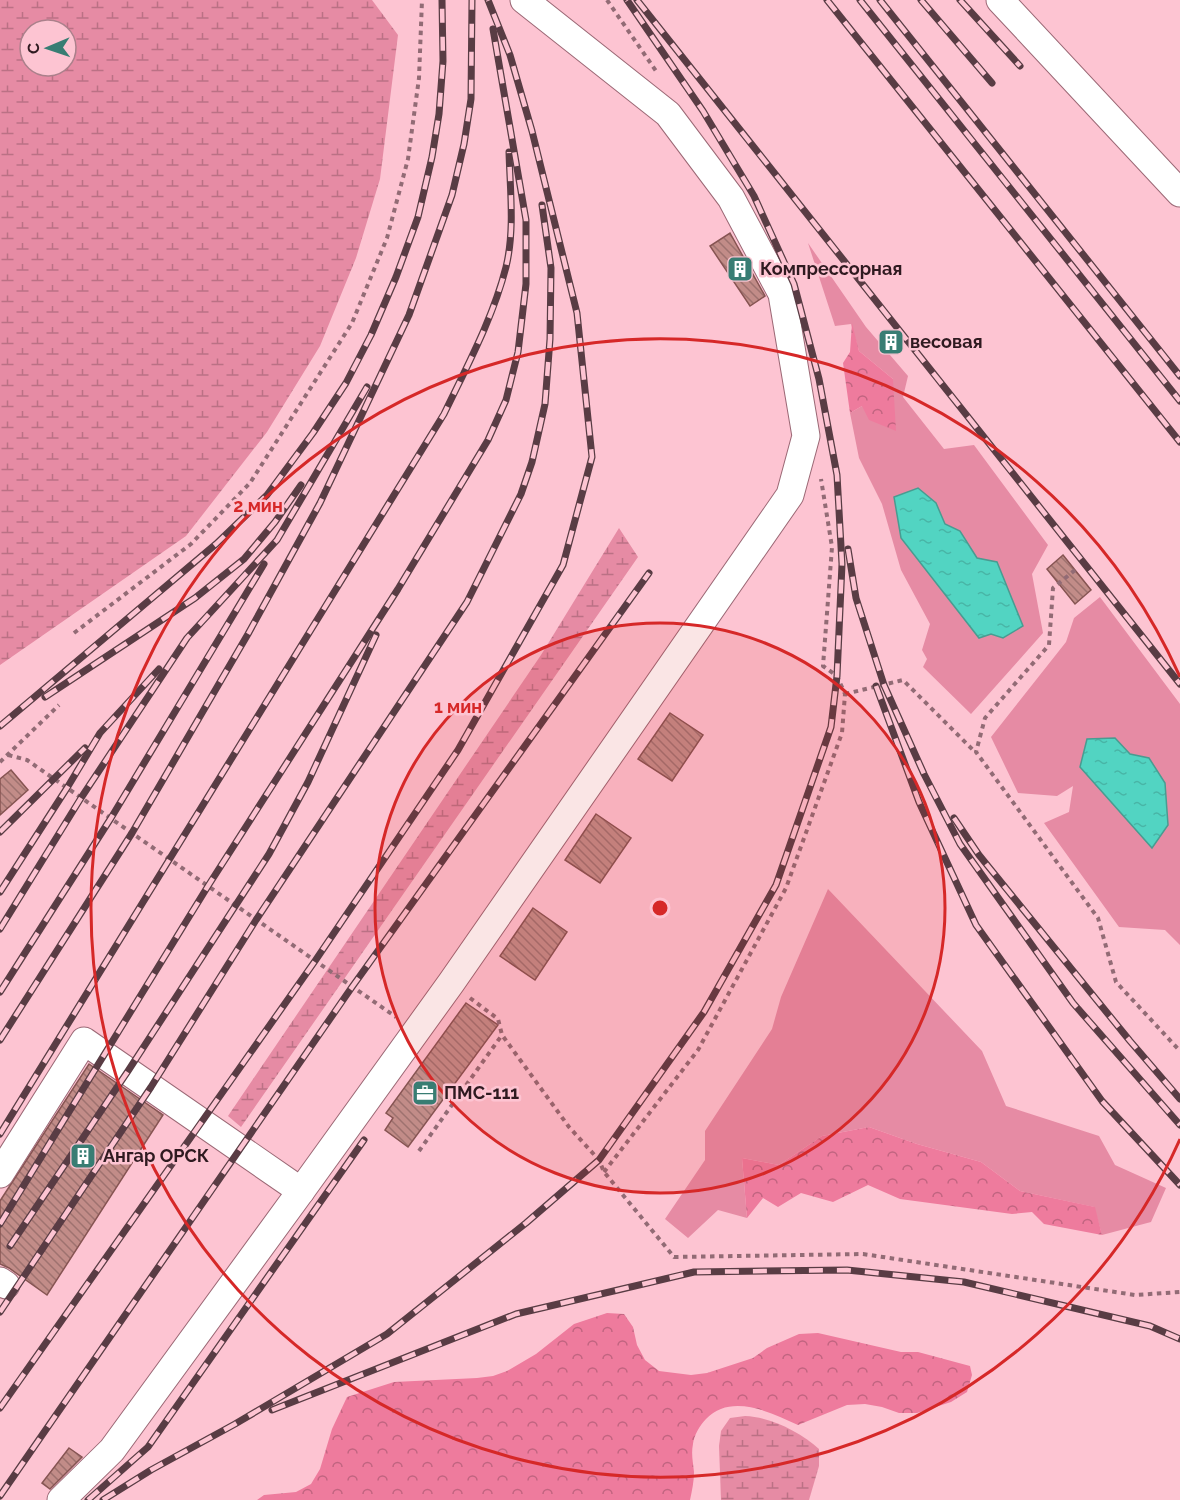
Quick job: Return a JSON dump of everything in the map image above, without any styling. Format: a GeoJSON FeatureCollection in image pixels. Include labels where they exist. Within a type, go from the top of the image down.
{"type":"FeatureCollection","features":[{"type":"Feature","properties":{"kind":"lane"},"geometry":{"type":"LineString","coordinates":[[61,1500],[112,1450],[301,1191],[416,1031],[790,495],[806,436],[782,294],[731,198],[668,114],[524,0]]}},
{"type":"Feature","properties":{"kind":"lane"},"geometry":{"type":"LineString","coordinates":[[1000,0],[1180,193]]}},
{"type":"Feature","properties":{"kind":"lane"},"geometry":{"type":"LineString","coordinates":[[0,1174],[84,1041],[301,1191]]}},
{"type":"Feature","properties":{"kind":"path"},"geometry":{"type":"LineString","coordinates":[[74,633],[191,544],[250,483],[352,323],[387,238],[408,159],[419,78],[422,0]]}},
{"type":"Feature","properties":{"kind":"path"},"geometry":{"type":"LineString","coordinates":[[976,752],[985,718],[1049,645],[1053,588],[1075,570]]}},
{"type":"Feature","properties":{"kind":"path"},"geometry":{"type":"LineString","coordinates":[[845,694],[903,680],[976,752],[1098,918],[1116,982],[1180,1051]]}},
{"type":"Feature","properties":{"kind":"path"},"geometry":{"type":"LineString","coordinates":[[0,762],[59,705]]}},
{"type":"Feature","properties":{"kind":"path"},"geometry":{"type":"LineString","coordinates":[[8,755],[27,760],[416,1031]]}},
{"type":"Feature","properties":{"kind":"path"},"geometry":{"type":"LineString","coordinates":[[475,1001],[498,1019],[502,1035],[569,1127],[599,1160],[604,1172],[674,1257],[863,1254],[1135,1295],[1180,1292]]}},
{"type":"Feature","properties":{"kind":"path"},"geometry":{"type":"LineString","coordinates":[[419,1151],[502,1035]]}},
{"type":"Feature","properties":{"kind":"green space"},"geometry":{"type":"Polygon","coordinates":[[[0,0],[372,0],[398,35],[380,179],[356,258],[320,346],[267,432],[186,536],[0,665],[0,0]]]}},
{"type":"Feature","properties":{"kind":"green space"},"geometry":{"type":"Polygon","coordinates":[[[808,243],[866,327],[908,376],[903,397],[944,449],[974,445],[1048,545],[1032,574],[1043,633],[971,714],[923,667],[927,659],[922,650],[930,624],[901,570],[882,504],[859,458],[850,413],[862,406],[893,379],[859,351],[851,324],[835,326],[808,243]]]}},
{"type":"Feature","properties":{"kind":"green space"},"geometry":{"type":"Polygon","coordinates":[[[852,323],[859,351],[893,379],[896,431],[869,420],[862,406],[850,413],[843,363],[850,352],[852,323]]]}},
{"type":"Feature","properties":{"kind":"green space"},"geometry":{"type":"Polygon","coordinates":[[[619,528],[638,557],[241,1127],[228,1116],[541,655],[619,528]]]}},
{"type":"Feature","properties":{"kind":"green space"},"geometry":{"type":"Polygon","coordinates":[[[1100,597],[1180,704],[1180,945],[1165,930],[1119,927],[1044,823],[1069,812],[1073,786],[1057,796],[1018,793],[991,737],[1066,642],[1074,618],[1100,597]]]}},
{"type":"Feature","properties":{"kind":"green space"},"geometry":{"type":"Polygon","coordinates":[[[828,889],[982,1051],[1006,1106],[1099,1136],[1115,1165],[1166,1188],[1151,1222],[1102,1235],[1094,1207],[1020,1191],[981,1162],[917,1144],[869,1127],[822,1136],[779,1165],[742,1158],[747,1218],[718,1210],[688,1238],[665,1219],[705,1160],[705,1131],[772,1029],[781,997],[828,889]]]}},
{"type":"Feature","properties":{"kind":"green space"},"geometry":{"type":"Polygon","coordinates":[[[869,1127],[917,1144],[981,1162],[1020,1191],[1095,1207],[1102,1235],[1044,1224],[1032,1212],[1012,1214],[900,1199],[868,1185],[833,1202],[801,1193],[778,1207],[763,1198],[747,1218],[742,1158],[779,1165],[822,1136],[869,1127]]]}},
{"type":"Feature","properties":{"kind":"green space"},"geometry":{"type":"Polygon","coordinates":[[[607,1313],[624,1314],[633,1327],[637,1345],[645,1360],[659,1371],[691,1375],[707,1373],[753,1358],[767,1348],[799,1334],[818,1333],[901,1352],[918,1352],[970,1366],[972,1375],[967,1392],[951,1402],[917,1413],[899,1413],[865,1404],[847,1405],[798,1425],[751,1407],[727,1407],[716,1411],[706,1419],[696,1434],[692,1448],[694,1475],[690,1500],[257,1500],[264,1495],[296,1492],[311,1484],[320,1469],[332,1429],[347,1397],[394,1382],[493,1376],[507,1371],[536,1354],[574,1324],[607,1313]]]}},
{"type":"Feature","properties":{"kind":"green space"},"geometry":{"type":"Polygon","coordinates":[[[745,1416],[765,1419],[785,1426],[819,1449],[819,1466],[809,1500],[721,1500],[719,1446],[721,1431],[730,1418],[745,1416]]]}},
{"type":"Feature","properties":{"kind":"water"},"geometry":{"type":"Polygon","coordinates":[[[918,488],[936,503],[945,524],[960,531],[977,558],[997,562],[1023,626],[1003,638],[991,634],[979,638],[901,538],[894,497],[918,488]]]}},
{"type":"Feature","properties":{"kind":"water"},"geometry":{"type":"Polygon","coordinates":[[[1115,738],[1130,754],[1149,758],[1165,783],[1168,825],[1152,848],[1080,767],[1087,739],[1115,738]]]}},
{"type":"Feature","properties":{"kind":"building","name":"Компрессорная"},"geometry":{"type":"Polygon","coordinates":[[[730,233],[765,296],[750,306],[710,246],[730,233]]]}},
{"type":"Feature","properties":{"kind":"building"},"geometry":{"type":"Polygon","coordinates":[[[1063,555],[1091,590],[1075,604],[1047,569],[1063,555]]]}},
{"type":"Feature","properties":{"kind":"building"},"geometry":{"type":"Polygon","coordinates":[[[670,713],[703,735],[672,781],[638,759],[670,713]]]}},
{"type":"Feature","properties":{"kind":"building"},"geometry":{"type":"Polygon","coordinates":[[[11,770],[28,790],[0,815],[0,779],[11,770]]]}},
{"type":"Feature","properties":{"kind":"building"},"geometry":{"type":"Polygon","coordinates":[[[596,814],[631,838],[600,883],[565,860],[596,814]]]}},
{"type":"Feature","properties":{"kind":"building"},"geometry":{"type":"Polygon","coordinates":[[[533,908],[567,932],[535,980],[500,956],[533,908]]]}},
{"type":"Feature","properties":{"kind":"building","name":"ПМС-111"},"geometry":{"type":"Polygon","coordinates":[[[466,1003],[498,1025],[408,1147],[385,1130],[393,1118],[386,1113],[466,1003]]]}},
{"type":"Feature","properties":{"kind":"building","name":"Ангар ОРСК"},"geometry":{"type":"Polygon","coordinates":[[[89,1064],[163,1115],[47,1295],[0,1264],[0,1201],[89,1064]]]}},
{"type":"Feature","properties":{"kind":"building"},"geometry":{"type":"Polygon","coordinates":[[[69,1448],[82,1457],[50,1489],[42,1483],[69,1448]]]}},
{"type":"Feature","properties":{"kind":"railway"},"geometry":{"type":"LineString","coordinates":[[0,726],[216,544],[267,495],[313,433],[346,383],[371,335],[418,217],[439,114],[443,61],[442,0]]}},
{"type":"Feature","properties":{"kind":"railway"},"geometry":{"type":"LineString","coordinates":[[0,1040],[132,833],[248,634],[320,503],[409,315],[452,195],[464,144],[471,99],[472,0]]}},
{"type":"Feature","properties":{"kind":"railway"},"geometry":{"type":"LineString","coordinates":[[0,1408],[315,961],[458,750],[563,565],[592,457],[577,313],[532,131],[510,55],[488,0]]}},
{"type":"Feature","properties":{"kind":"railway"},"geometry":{"type":"LineString","coordinates":[[103,1500],[387,1334],[526,1223],[599,1160],[704,1012],[776,885],[831,727],[837,676],[842,564],[837,475],[819,379],[794,284],[754,196],[703,111],[627,0]]}},
{"type":"Feature","properties":{"kind":"railway"},"geometry":{"type":"LineString","coordinates":[[637,0],[1180,684]]}},
{"type":"Feature","properties":{"kind":"railway"},"geometry":{"type":"LineString","coordinates":[[827,0],[1180,442]]}},
{"type":"Feature","properties":{"kind":"railway"},"geometry":{"type":"LineString","coordinates":[[860,0],[1180,401]]}},
{"type":"Feature","properties":{"kind":"railway"},"geometry":{"type":"LineString","coordinates":[[880,0],[1180,376]]}},
{"type":"Feature","properties":{"kind":"railway"},"geometry":{"type":"LineString","coordinates":[[921,0],[992,83]]}},
{"type":"Feature","properties":{"kind":"railway"},"geometry":{"type":"LineString","coordinates":[[960,0],[1020,66]]}},
{"type":"Feature","properties":{"kind":"railway"},"geometry":{"type":"LineString","coordinates":[[0,1224],[208,886],[398,589],[488,440],[506,400],[518,352],[526,284],[526,220],[493,29]]}},
{"type":"Feature","properties":{"kind":"railway"},"geometry":{"type":"LineString","coordinates":[[0,1134],[444,414],[487,323],[506,267],[511,224],[509,152]]}},
{"type":"Feature","properties":{"kind":"railway"},"geometry":{"type":"LineString","coordinates":[[0,1312],[151,1087],[256,920],[467,602],[521,494],[532,462],[545,404],[550,339],[551,268],[542,205]]}},
{"type":"Feature","properties":{"kind":"railway"},"geometry":{"type":"LineString","coordinates":[[0,929],[81,798],[187,638],[277,540],[367,387]]}},
{"type":"Feature","properties":{"kind":"railway"},"geometry":{"type":"LineString","coordinates":[[45,697],[195,598],[244,559],[275,522],[301,485]]}},
{"type":"Feature","properties":{"kind":"railway"},"geometry":{"type":"LineString","coordinates":[[848,549],[856,598],[884,685],[924,774],[960,844],[1073,1003],[1180,1125]]}},
{"type":"Feature","properties":{"kind":"railway"},"geometry":{"type":"LineString","coordinates":[[0,992],[111,818],[264,564]]}},
{"type":"Feature","properties":{"kind":"railway"},"geometry":{"type":"LineString","coordinates":[[0,1496],[352,987],[649,573]]}},
{"type":"Feature","properties":{"kind":"railway"},"geometry":{"type":"LineString","coordinates":[[10,1246],[128,1071],[269,854],[308,782],[376,635]]}},
{"type":"Feature","properties":{"kind":"railway"},"geometry":{"type":"LineString","coordinates":[[0,892],[100,733],[159,669]]}},
{"type":"Feature","properties":{"kind":"railway"},"geometry":{"type":"LineString","coordinates":[[876,686],[919,802],[976,925],[1102,1101],[1180,1185]]}},
{"type":"Feature","properties":{"kind":"railway"},"geometry":{"type":"LineString","coordinates":[[0,832],[85,748]]}},
{"type":"Feature","properties":{"kind":"railway"},"geometry":{"type":"LineString","coordinates":[[954,818],[979,855],[1180,1099]]}},
{"type":"Feature","properties":{"kind":"railway"},"geometry":{"type":"LineString","coordinates":[[88,1500],[148,1447],[364,1140]]}},
{"type":"Feature","properties":{"kind":"railway"},"geometry":{"type":"LineString","coordinates":[[272,1410],[516,1314],[694,1272],[847,1270],[964,1282],[1150,1326],[1180,1339]]}},
{"type":"Feature","properties":{"kind":"place","name":"Компрессорная"},"geometry":{"type":"Point","coordinates":[740,269]}},
{"type":"Feature","properties":{"kind":"place","name":"весовая"},"geometry":{"type":"Point","coordinates":[891,342]}},
{"type":"Feature","properties":{"kind":"place","name":"ПМС-111"},"geometry":{"type":"Point","coordinates":[425,1093]}},
{"type":"Feature","properties":{"kind":"place","name":"Ангар ОРСК"},"geometry":{"type":"Point","coordinates":[83,1156]}}]}
